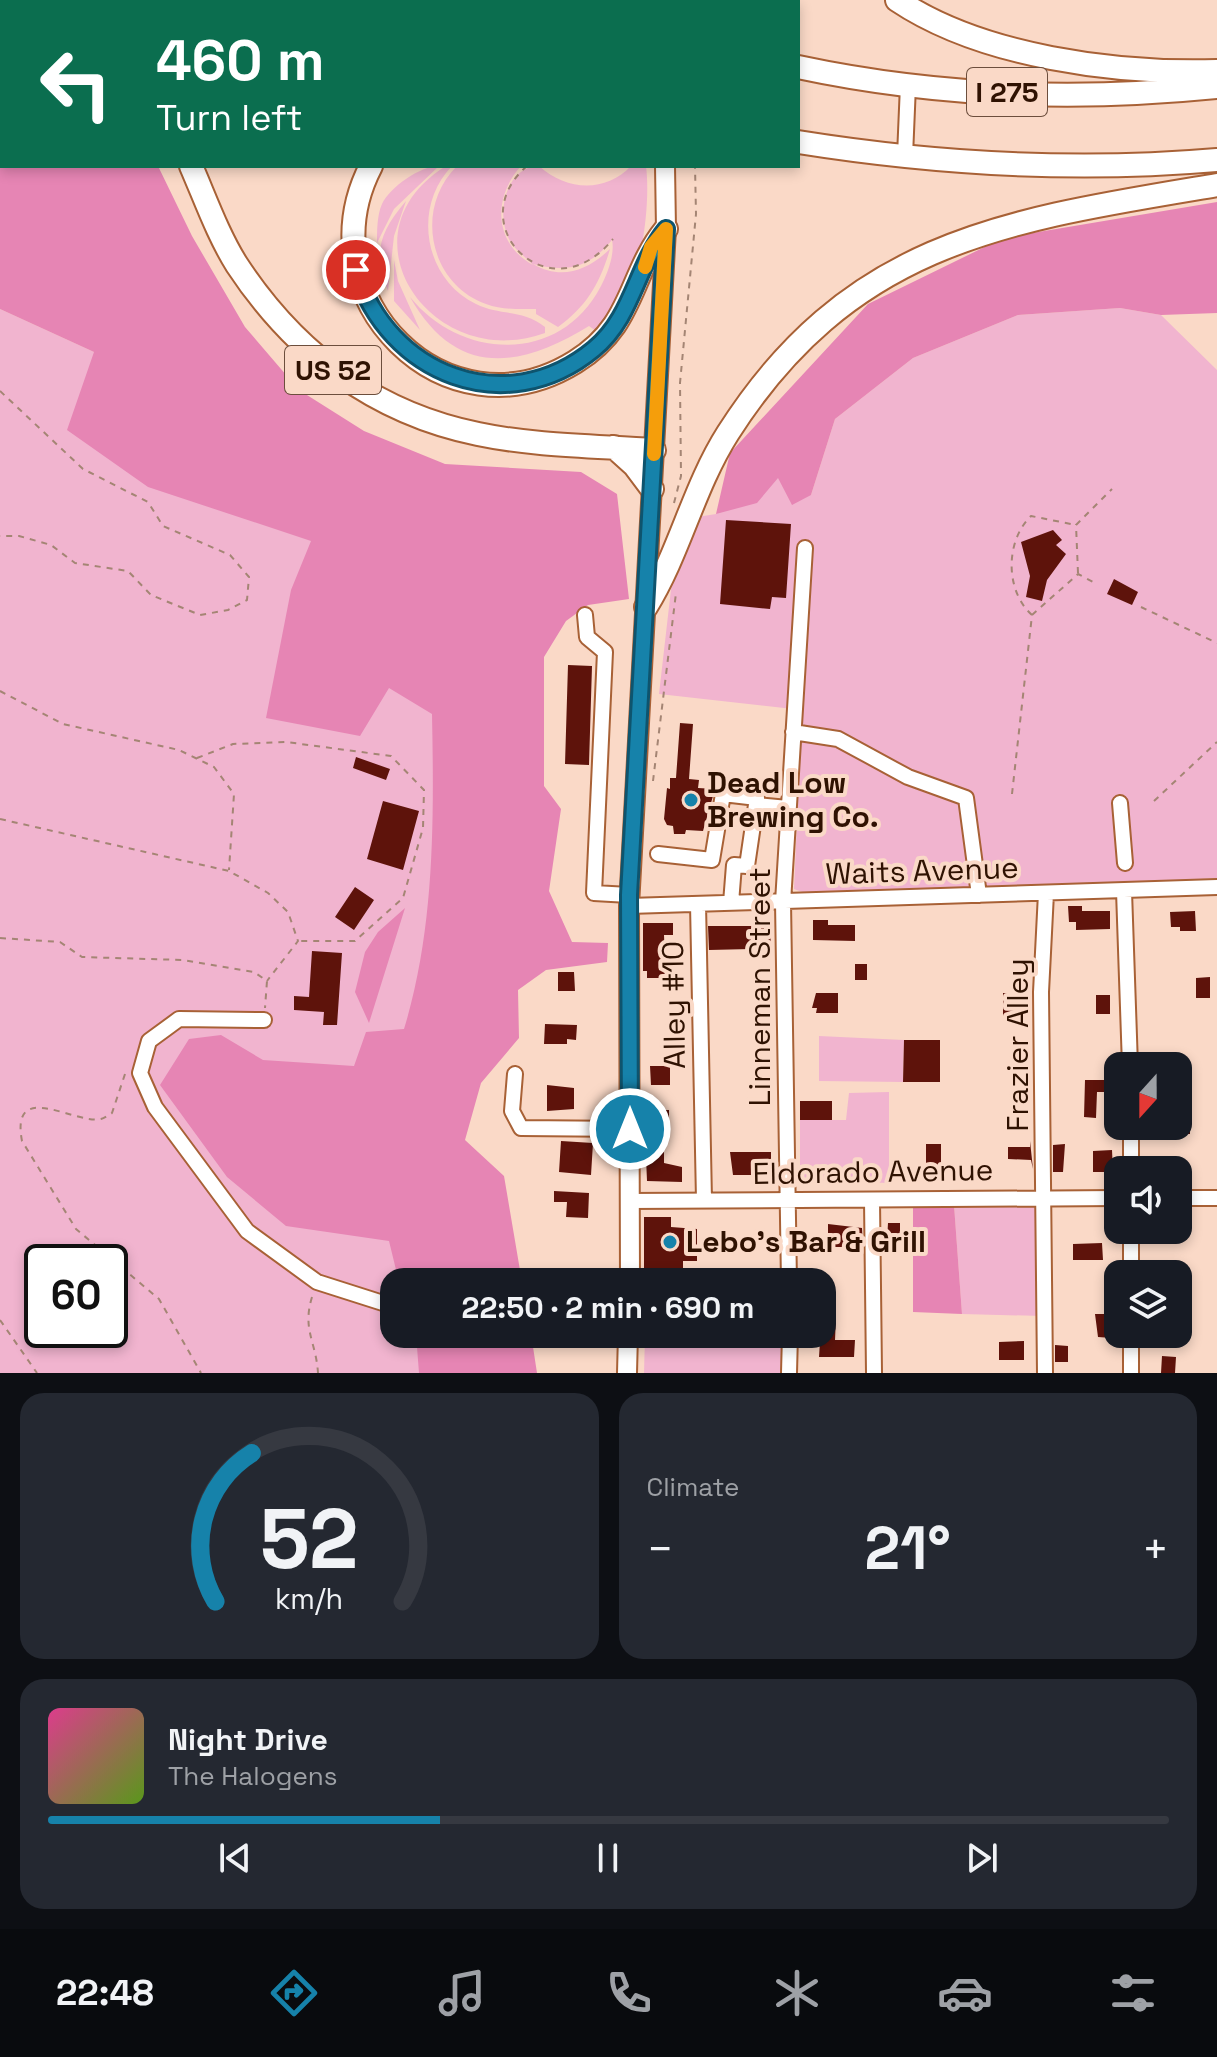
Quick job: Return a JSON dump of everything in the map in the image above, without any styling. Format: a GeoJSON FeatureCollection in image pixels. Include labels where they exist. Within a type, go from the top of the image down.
{"type":"FeatureCollection","features":[{"type":"Feature","properties":{"kind":"highway"},"geometry":{"type":"LineString","coordinates":[[897,0],[979,38],[1026,52],[1123,67],[1217,71]]}},
{"type":"Feature","properties":{"kind":"highway","name":"I 275"},"geometry":{"type":"LineString","coordinates":[[800,67],[960,91],[1091,93],[1217,87]]}},
{"type":"Feature","properties":{"kind":"highway","name":"I 275"},"geometry":{"type":"LineString","coordinates":[[800,142],[905,156],[1062,166],[1147,166],[1217,160]]}},
{"type":"Feature","properties":{"kind":"highway","name":"US 52"},"geometry":{"type":"LineString","coordinates":[[192,168],[235,262],[270,310],[307,350],[356,387],[408,414],[482,435],[654,450]]}},
{"type":"Feature","properties":{"kind":"highway"},"geometry":{"type":"LineString","coordinates":[[370,168],[356,199],[352,232],[356,270],[367,301],[386,331],[410,354],[460,379],[492,384],[535,379],[560,370],[595,349],[622,316],[651,247],[666,229]]}},
{"type":"Feature","properties":{"kind":"highway"},"geometry":{"type":"LineString","coordinates":[[646,607],[669,569],[701,479],[729,432],[794,347],[836,308],[896,269],[980,232],[1217,185]]}},
{"type":"Feature","properties":{"kind":"highway"},"geometry":{"type":"LineString","coordinates":[[614,447],[634,465],[652,489]]}},
{"type":"Feature","properties":{"kind":"main road"},"geometry":{"type":"LineString","coordinates":[[630,1268],[629,901],[666,229],[665,168]]}},
{"type":"Feature","properties":{"kind":"main road"},"geometry":{"type":"LineString","coordinates":[[627,1373],[628,1348]]}},
{"type":"Feature","properties":{"kind":"street"},"geometry":{"type":"LineString","coordinates":[[905,156],[908,85]]}},
{"type":"Feature","properties":{"kind":"street","name":"Linneman Street"},"geometry":{"type":"LineString","coordinates":[[788,1268],[783,902],[805,548]]}},
{"type":"Feature","properties":{"kind":"street","name":"Waits Avenue"},"geometry":{"type":"LineString","coordinates":[[585,615],[587,637],[605,652],[594,893],[629,901],[698,904],[1217,887]]}},
{"type":"Feature","properties":{"kind":"street"},"geometry":{"type":"LineString","coordinates":[[793,732],[838,739],[908,777],[966,798],[979,895]]}},
{"type":"Feature","properties":{"kind":"street"},"geometry":{"type":"LineString","coordinates":[[658,854],[747,866],[757,798],[723,794],[712,860]]}},
{"type":"Feature","properties":{"kind":"street"},"geometry":{"type":"LineString","coordinates":[[1120,803],[1125,863]]}},
{"type":"Feature","properties":{"kind":"street"},"geometry":{"type":"LineString","coordinates":[[756,805],[788,808]]}},
{"type":"Feature","properties":{"kind":"street"},"geometry":{"type":"LineString","coordinates":[[731,903],[734,865]]}},
{"type":"Feature","properties":{"kind":"street"},"geometry":{"type":"LineString","coordinates":[[1124,891],[1130,1052]]}},
{"type":"Feature","properties":{"kind":"street","name":"Frazier Alley"},"geometry":{"type":"LineString","coordinates":[[1045,1373],[1041,992],[1046,893]]}},
{"type":"Feature","properties":{"kind":"street","name":"Alley #10"},"geometry":{"type":"LineString","coordinates":[[698,904],[704,1200]]}},
{"type":"Feature","properties":{"kind":"street"},"geometry":{"type":"LineString","coordinates":[[264,1020],[179,1019],[149,1041],[140,1073],[155,1107],[247,1231],[317,1282],[380,1302]]}},
{"type":"Feature","properties":{"kind":"street"},"geometry":{"type":"LineString","coordinates":[[515,1074],[512,1111],[521,1128],[630,1129]]}},
{"type":"Feature","properties":{"kind":"street","name":"Eldorado Avenue"},"geometry":{"type":"LineString","coordinates":[[629,1201],[1104,1198]]}},
{"type":"Feature","properties":{"kind":"street"},"geometry":{"type":"LineString","coordinates":[[1192,1198],[1217,1198]]}},
{"type":"Feature","properties":{"kind":"street"},"geometry":{"type":"LineString","coordinates":[[872,1200],[874,1373]]}},
{"type":"Feature","properties":{"kind":"street"},"geometry":{"type":"LineString","coordinates":[[789,1373],[790,1348]]}},
{"type":"Feature","properties":{"kind":"street"},"geometry":{"type":"LineString","coordinates":[[1131,1348],[1131,1373]]}},
{"type":"Feature","properties":{"kind":"path"},"geometry":{"type":"LineString","coordinates":[[525,168],[511,183],[504,200],[503,219],[508,237],[518,253],[542,267],[570,270],[588,263],[613,239]]}},
{"type":"Feature","properties":{"kind":"path"},"geometry":{"type":"LineString","coordinates":[[673,513],[681,476],[680,383],[696,214],[695,168]]}},
{"type":"Feature","properties":{"kind":"path"},"geometry":{"type":"LineString","coordinates":[[0,391],[83,469],[148,502],[163,526],[230,555],[249,577],[247,600],[228,610],[200,615],[151,595],[128,571],[75,563],[51,545],[19,536],[0,536]]}},
{"type":"Feature","properties":{"kind":"path"},"geometry":{"type":"LineString","coordinates":[[1078,574],[1076,525],[1112,489]]}},
{"type":"Feature","properties":{"kind":"path"},"geometry":{"type":"LineString","coordinates":[[1032,615],[1018,603],[1011,562],[1020,526],[1031,516],[1076,525]]}},
{"type":"Feature","properties":{"kind":"path"},"geometry":{"type":"LineString","coordinates":[[1078,574],[1097,584]]}},
{"type":"Feature","properties":{"kind":"path"},"geometry":{"type":"LineString","coordinates":[[1012,794],[1032,615],[1078,574]]}},
{"type":"Feature","properties":{"kind":"path"},"geometry":{"type":"LineString","coordinates":[[652,787],[675,594]]}},
{"type":"Feature","properties":{"kind":"path"},"geometry":{"type":"LineString","coordinates":[[1141,607],[1217,643]]}},
{"type":"Feature","properties":{"kind":"path"},"geometry":{"type":"LineString","coordinates":[[0,691],[63,724],[179,750],[214,767],[234,794],[229,871]]}},
{"type":"Feature","properties":{"kind":"path"},"geometry":{"type":"LineString","coordinates":[[197,758],[233,744],[286,742],[391,756],[424,790],[423,828],[403,898],[355,941],[298,941]]}},
{"type":"Feature","properties":{"kind":"path"},"geometry":{"type":"LineString","coordinates":[[1154,801],[1217,742]]}},
{"type":"Feature","properties":{"kind":"path"},"geometry":{"type":"LineString","coordinates":[[0,819],[229,871],[268,893],[288,912],[298,941]]}},
{"type":"Feature","properties":{"kind":"path"},"geometry":{"type":"LineString","coordinates":[[0,938],[60,942],[82,957],[183,960],[254,972],[267,981]]}},
{"type":"Feature","properties":{"kind":"path"},"geometry":{"type":"LineString","coordinates":[[264,1020],[267,981],[298,941]]}},
{"type":"Feature","properties":{"kind":"path"},"geometry":{"type":"LineString","coordinates":[[140,1073],[133,1066],[124,1075],[112,1113],[101,1119],[50,1108],[26,1113],[19,1126],[22,1141],[76,1229],[159,1299],[201,1373]]}},
{"type":"Feature","properties":{"kind":"path"},"geometry":{"type":"LineString","coordinates":[[317,1282],[305,1319],[317,1357],[318,1373]]}},
{"type":"Feature","properties":{"kind":"path"},"geometry":{"type":"LineString","coordinates":[[0,1320],[37,1373]]}},
{"type":"Feature","properties":{"kind":"shaded area"},"geometry":{"type":"Polygon","coordinates":[[[0,168],[159,168],[192,236],[245,327],[299,390],[364,431],[445,464],[581,472],[617,494],[629,599],[588,605],[566,621],[544,657],[544,786],[561,809],[549,891],[572,942],[608,943],[607,962],[546,970],[518,990],[519,1038],[481,1083],[465,1140],[504,1176],[520,1268],[396,1268],[389,1241],[286,1226],[227,1177],[160,1085],[189,1039],[221,1035],[263,1060],[354,1066],[366,1032],[404,1029],[422,952],[427,913],[432,833],[432,714],[389,688],[360,736],[266,718],[291,590],[311,541],[148,487],[67,430],[94,352],[0,309],[0,168]]]}},
{"type":"Feature","properties":{"kind":"shaded area"},"geometry":{"type":"Polygon","coordinates":[[[437,168],[394,209],[377,243],[382,204],[399,185],[415,174],[437,168]]]}},
{"type":"Feature","properties":{"kind":"shaded area"},"geometry":{"type":"Polygon","coordinates":[[[444,168],[450,168],[439,183],[428,221],[435,260],[445,278],[458,293],[476,304],[537,321],[545,327],[545,333],[504,340],[467,334],[435,316],[412,291],[399,260],[399,227],[414,195],[444,168]]]}},
{"type":"Feature","properties":{"kind":"shaded area"},"geometry":{"type":"Polygon","coordinates":[[[455,168],[520,168],[505,191],[502,219],[510,245],[533,265],[508,237],[503,215],[507,192],[519,173],[528,168],[542,168],[562,180],[586,186],[610,181],[629,168],[646,168],[643,240],[634,279],[618,314],[596,331],[589,326],[538,351],[514,357],[490,358],[468,353],[448,342],[428,323],[410,297],[431,318],[456,333],[482,342],[509,345],[536,341],[561,330],[583,312],[604,281],[613,251],[612,240],[595,257],[577,266],[556,268],[533,264],[554,272],[574,271],[593,263],[610,249],[591,293],[577,311],[558,327],[536,314],[536,309],[511,309],[486,304],[467,294],[451,280],[440,263],[432,223],[435,202],[455,168]]]}},
{"type":"Feature","properties":{"kind":"shaded area"},"geometry":{"type":"Polygon","coordinates":[[[406,201],[394,236],[388,291],[381,265],[381,243],[384,233],[406,201]]]}},
{"type":"Feature","properties":{"kind":"shaded area"},"geometry":{"type":"Polygon","coordinates":[[[1217,202],[1217,313],[1161,315],[1120,308],[1018,315],[913,358],[835,419],[811,495],[792,505],[778,478],[757,503],[716,514],[730,453],[868,304],[1003,238],[1217,202]]]}},
{"type":"Feature","properties":{"kind":"shaded area"},"geometry":{"type":"Polygon","coordinates":[[[394,260],[398,281],[420,330],[394,301],[394,260]]]}},
{"type":"Feature","properties":{"kind":"shaded area"},"geometry":{"type":"Polygon","coordinates":[[[1120,308],[1161,315],[1217,370],[1217,878],[1137,884],[805,893],[794,889],[802,710],[659,694],[673,572],[691,518],[716,514],[778,477],[811,495],[835,419],[913,358],[1018,315],[1120,308]]]}},
{"type":"Feature","properties":{"kind":"shaded area"},"geometry":{"type":"Polygon","coordinates":[[[0,309],[94,352],[270,450],[443,662],[419,1268],[380,1268],[380,1348],[427,1348],[430,1373],[0,1373],[0,309]]]}},
{"type":"Feature","properties":{"kind":"shaded area"},"geometry":{"type":"Polygon","coordinates":[[[405,908],[369,1023],[355,992],[365,952],[378,932],[405,908]]]}},
{"type":"Feature","properties":{"kind":"shaded area"},"geometry":{"type":"Polygon","coordinates":[[[819,1036],[904,1040],[903,1082],[819,1081],[819,1036]]]}},
{"type":"Feature","properties":{"kind":"shaded area"},"geometry":{"type":"Polygon","coordinates":[[[889,1092],[889,1183],[800,1180],[800,1120],[846,1120],[849,1093],[889,1092]]]}},
{"type":"Feature","properties":{"kind":"shaded area"},"geometry":{"type":"Polygon","coordinates":[[[913,1205],[954,1205],[962,1314],[913,1312],[913,1205]]]}},
{"type":"Feature","properties":{"kind":"shaded area"},"geometry":{"type":"Polygon","coordinates":[[[954,1205],[1038,1205],[1043,1316],[962,1314],[954,1205]]]}},
{"type":"Feature","properties":{"kind":"shaded area"},"geometry":{"type":"Polygon","coordinates":[[[417,1348],[533,1348],[537,1373],[419,1373],[417,1348]]]}},
{"type":"Feature","properties":{"kind":"shaded area"},"geometry":{"type":"Polygon","coordinates":[[[645,1348],[782,1348],[782,1373],[644,1373],[645,1348]]]}},
{"type":"Feature","properties":{"kind":"building"},"geometry":{"type":"Polygon","coordinates":[[[726,520],[791,524],[786,598],[772,597],[770,609],[720,604],[726,520]]]}},
{"type":"Feature","properties":{"kind":"building"},"geometry":{"type":"Polygon","coordinates":[[[1053,530],[1062,540],[1056,545],[1066,554],[1047,580],[1042,601],[1026,597],[1030,576],[1021,542],[1053,530]]]}},
{"type":"Feature","properties":{"kind":"building"},"geometry":{"type":"Polygon","coordinates":[[[1114,579],[1138,592],[1132,605],[1107,594],[1114,579]]]}},
{"type":"Feature","properties":{"kind":"building"},"geometry":{"type":"Polygon","coordinates":[[[568,665],[592,666],[589,765],[565,764],[568,665]]]}},
{"type":"Feature","properties":{"kind":"building","name":"Dead Low Brewing Co."},"geometry":{"type":"Polygon","coordinates":[[[680,723],[693,724],[689,779],[699,780],[698,788],[715,789],[703,831],[686,830],[685,834],[674,834],[673,826],[667,825],[664,819],[667,788],[670,789],[670,778],[676,778],[680,723]]]}},
{"type":"Feature","properties":{"kind":"building"},"geometry":{"type":"Polygon","coordinates":[[[356,757],[390,769],[386,780],[353,768],[356,757]]]}},
{"type":"Feature","properties":{"kind":"building"},"geometry":{"type":"Polygon","coordinates":[[[383,801],[419,811],[403,870],[367,859],[383,801]]]}},
{"type":"Feature","properties":{"kind":"building"},"geometry":{"type":"Polygon","coordinates":[[[355,887],[374,900],[354,930],[335,917],[355,887]]]}},
{"type":"Feature","properties":{"kind":"building"},"geometry":{"type":"Polygon","coordinates":[[[1068,906],[1082,906],[1082,911],[1110,911],[1110,929],[1076,930],[1076,922],[1069,922],[1068,906]]]}},
{"type":"Feature","properties":{"kind":"building"},"geometry":{"type":"Polygon","coordinates":[[[1195,911],[1196,931],[1180,931],[1180,927],[1171,927],[1170,912],[1195,911]]]}},
{"type":"Feature","properties":{"kind":"building"},"geometry":{"type":"Polygon","coordinates":[[[813,920],[828,920],[828,925],[855,925],[855,941],[813,940],[813,920]]]}},
{"type":"Feature","properties":{"kind":"building"},"geometry":{"type":"Polygon","coordinates":[[[643,923],[673,923],[673,935],[664,935],[665,960],[670,960],[671,978],[647,978],[647,971],[643,971],[643,923]]]}},
{"type":"Feature","properties":{"kind":"building"},"geometry":{"type":"Polygon","coordinates":[[[708,926],[768,926],[771,928],[770,955],[751,954],[751,949],[709,950],[708,926]]]}},
{"type":"Feature","properties":{"kind":"building"},"geometry":{"type":"Polygon","coordinates":[[[312,951],[342,953],[337,1025],[323,1025],[324,1012],[294,1010],[294,996],[309,997],[312,951]]]}},
{"type":"Feature","properties":{"kind":"building"},"geometry":{"type":"Polygon","coordinates":[[[855,964],[867,964],[867,980],[855,980],[855,964]]]}},
{"type":"Feature","properties":{"kind":"building"},"geometry":{"type":"Polygon","coordinates":[[[558,972],[574,972],[575,991],[558,991],[558,972]]]}},
{"type":"Feature","properties":{"kind":"building"},"geometry":{"type":"Polygon","coordinates":[[[1210,977],[1210,998],[1196,998],[1196,978],[1210,977]]]}},
{"type":"Feature","properties":{"kind":"building"},"geometry":{"type":"Polygon","coordinates":[[[816,993],[838,993],[838,1013],[816,1013],[817,1008],[812,1008],[816,993]]]}},
{"type":"Feature","properties":{"kind":"building"},"geometry":{"type":"Polygon","coordinates":[[[1003,993],[1021,993],[1021,1021],[1003,1021],[1003,993]]]}},
{"type":"Feature","properties":{"kind":"building"},"geometry":{"type":"Polygon","coordinates":[[[1096,995],[1110,995],[1110,1014],[1096,1014],[1096,995]]]}},
{"type":"Feature","properties":{"kind":"building"},"geometry":{"type":"Polygon","coordinates":[[[545,1024],[577,1025],[576,1040],[567,1039],[567,1044],[544,1044],[545,1024]]]}},
{"type":"Feature","properties":{"kind":"building"},"geometry":{"type":"Polygon","coordinates":[[[904,1040],[940,1040],[940,1082],[903,1082],[904,1040]]]}},
{"type":"Feature","properties":{"kind":"building"},"geometry":{"type":"Polygon","coordinates":[[[650,1066],[670,1066],[670,1085],[651,1085],[650,1066]]]}},
{"type":"Feature","properties":{"kind":"building"},"geometry":{"type":"Polygon","coordinates":[[[1085,1080],[1104,1080],[1104,1092],[1097,1092],[1096,1118],[1084,1117],[1085,1080]]]}},
{"type":"Feature","properties":{"kind":"building"},"geometry":{"type":"Polygon","coordinates":[[[547,1085],[574,1088],[574,1109],[547,1111],[547,1085]]]}},
{"type":"Feature","properties":{"kind":"building"},"geometry":{"type":"Polygon","coordinates":[[[800,1101],[832,1101],[832,1120],[800,1120],[800,1101]]]}},
{"type":"Feature","properties":{"kind":"building"},"geometry":{"type":"Polygon","coordinates":[[[644,1110],[669,1110],[669,1133],[664,1133],[664,1163],[682,1167],[682,1182],[647,1181],[644,1110]]]}},
{"type":"Feature","properties":{"kind":"building"},"geometry":{"type":"Polygon","coordinates":[[[561,1141],[593,1143],[591,1175],[559,1172],[561,1141]]]}},
{"type":"Feature","properties":{"kind":"building"},"geometry":{"type":"Polygon","coordinates":[[[1030,1141],[1033,1169],[1031,1160],[1008,1159],[1008,1147],[1030,1147],[1030,1141]]]}},
{"type":"Feature","properties":{"kind":"building"},"geometry":{"type":"Polygon","coordinates":[[[926,1144],[941,1144],[941,1171],[926,1171],[926,1144]]]}},
{"type":"Feature","properties":{"kind":"building"},"geometry":{"type":"Polygon","coordinates":[[[1065,1144],[1063,1172],[1053,1172],[1053,1145],[1065,1144]]]}},
{"type":"Feature","properties":{"kind":"building"},"geometry":{"type":"Polygon","coordinates":[[[1112,1150],[1112,1156],[1104,1156],[1104,1172],[1093,1172],[1093,1151],[1112,1150]]]}},
{"type":"Feature","properties":{"kind":"building"},"geometry":{"type":"Polygon","coordinates":[[[730,1152],[771,1152],[769,1175],[733,1175],[730,1152]]]}},
{"type":"Feature","properties":{"kind":"building"},"geometry":{"type":"Polygon","coordinates":[[[554,1191],[589,1193],[588,1218],[566,1217],[567,1202],[554,1202],[554,1191]]]}},
{"type":"Feature","properties":{"kind":"building","name":"Lebo's Bar & Grill"},"geometry":{"type":"Polygon","coordinates":[[[644,1217],[671,1217],[671,1227],[697,1229],[697,1261],[683,1261],[683,1268],[644,1268],[644,1217]]]}},
{"type":"Feature","properties":{"kind":"building"},"geometry":{"type":"Polygon","coordinates":[[[888,1223],[900,1223],[900,1241],[887,1241],[888,1223]]]}},
{"type":"Feature","properties":{"kind":"building"},"geometry":{"type":"Polygon","coordinates":[[[828,1224],[862,1228],[863,1247],[828,1247],[828,1224]]]}},
{"type":"Feature","properties":{"kind":"building"},"geometry":{"type":"Polygon","coordinates":[[[1102,1243],[1103,1260],[1073,1260],[1073,1244],[1102,1243]]]}},
{"type":"Feature","properties":{"kind":"building"},"geometry":{"type":"Polygon","coordinates":[[[1095,1314],[1104,1314],[1104,1337],[1098,1337],[1095,1314]]]}},
{"type":"Feature","properties":{"kind":"building"},"geometry":{"type":"Polygon","coordinates":[[[836,1340],[855,1340],[854,1357],[819,1357],[820,1348],[836,1348],[836,1340]]]}},
{"type":"Feature","properties":{"kind":"building"},"geometry":{"type":"Polygon","coordinates":[[[1024,1341],[1024,1360],[999,1360],[999,1342],[1024,1341]]]}},
{"type":"Feature","properties":{"kind":"building"},"geometry":{"type":"Polygon","coordinates":[[[1055,1345],[1068,1346],[1068,1362],[1055,1362],[1055,1345]]]}},
{"type":"Feature","properties":{"kind":"building"},"geometry":{"type":"Polygon","coordinates":[[[1162,1356],[1176,1357],[1175,1373],[1161,1373],[1162,1356]]]}},
{"type":"Feature","properties":{"kind":"slow traffic"},"geometry":{"type":"LineString","coordinates":[[645,267],[651,247],[666,229],[654,454]]}},
{"type":"Feature","properties":{"kind":"place","name":"Dead Low Brewing Co."},"geometry":{"type":"Point","coordinates":[691,800]}},
{"type":"Feature","properties":{"kind":"place","name":"Lebo's Bar & Grill"},"geometry":{"type":"Point","coordinates":[670,1242]}},
{"type":"Feature","properties":{"kind":"route"},"geometry":{"type":"LineString","coordinates":[[356,270],[375,317],[410,354],[460,379],[511,384],[544,377],[595,349],[622,316],[647,264],[651,247],[666,229],[629,895],[630,1129]]}}]}
